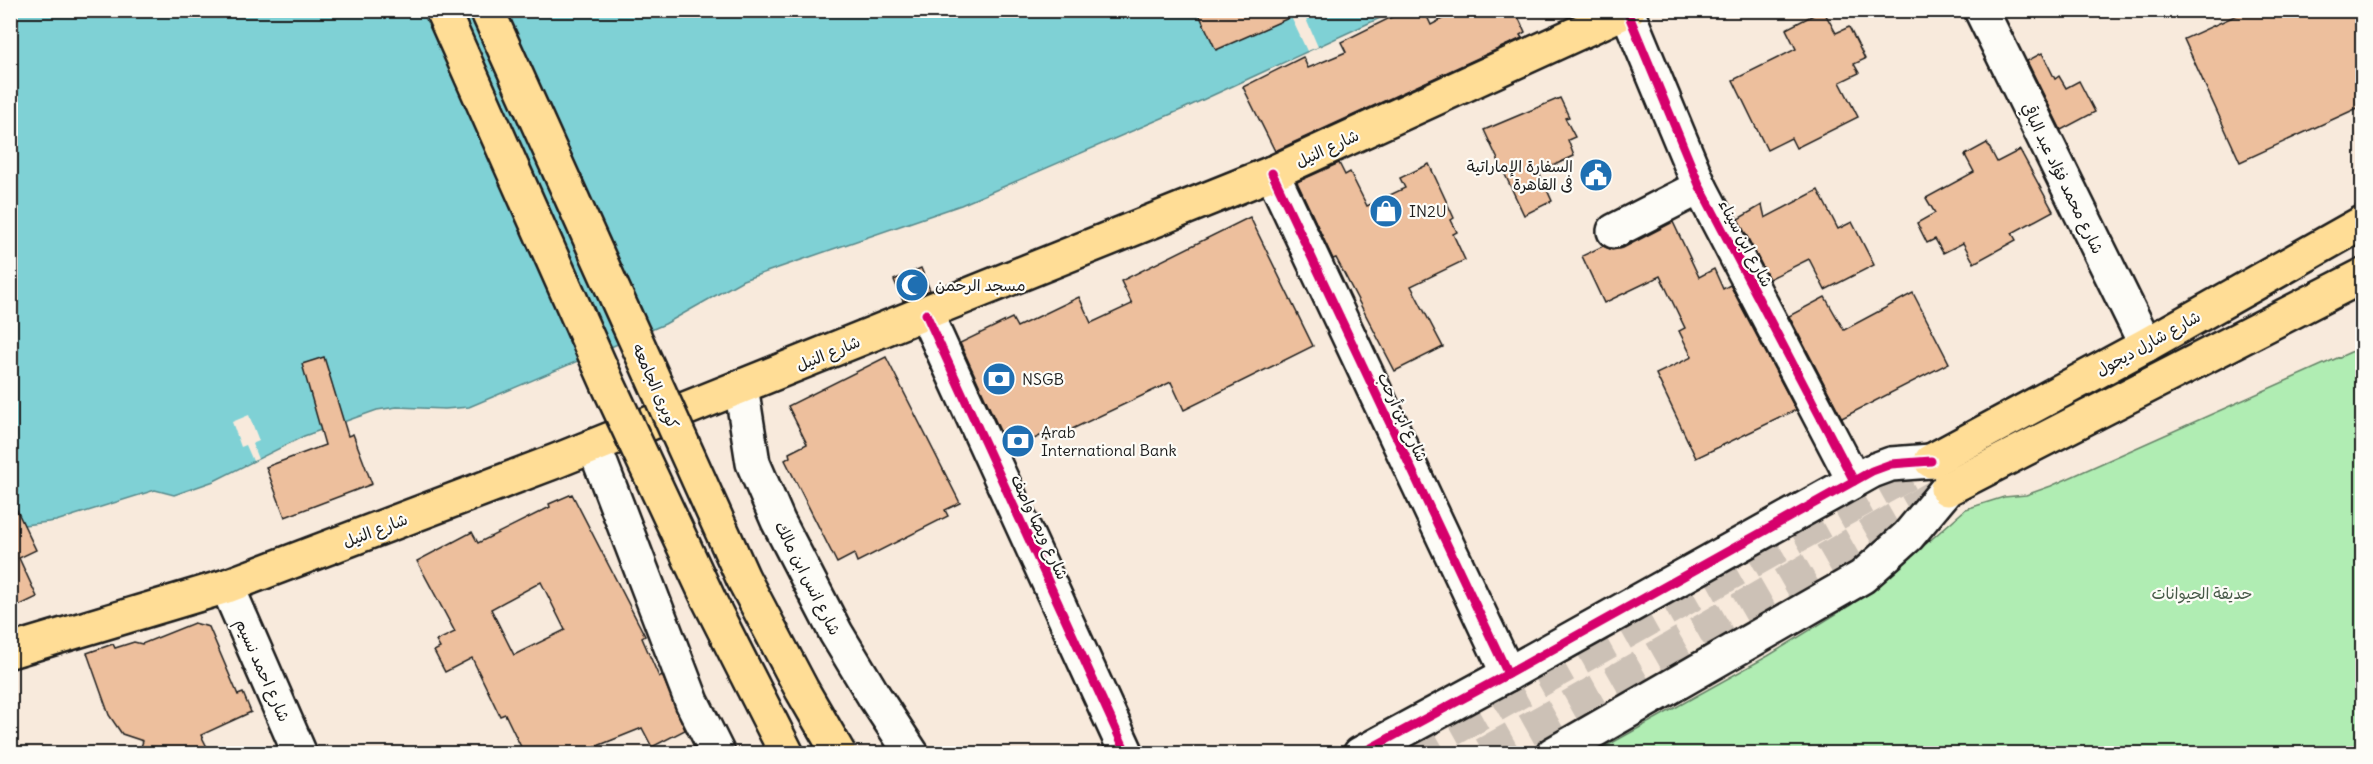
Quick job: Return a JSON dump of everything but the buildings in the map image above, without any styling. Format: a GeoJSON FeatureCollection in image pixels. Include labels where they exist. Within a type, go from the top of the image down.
{"type":"FeatureCollection","features":[{"type":"Feature","properties":{"kind":"main road"},"geometry":{"type":"LineString","coordinates":[[442,10],[613,395],[709,600],[787,753]]}},
{"type":"Feature","properties":{"kind":"main road","name":"كوبرى الجامعه"},"geometry":{"type":"LineString","coordinates":[[487,10],[744,578],[802,690],[839,753]]}},
{"type":"Feature","properties":{"kind":"main road","name":"شارع النيل"},"geometry":{"type":"LineString","coordinates":[[10,651],[227,586],[594,446],[1272,173],[1627,11]]}},
{"type":"Feature","properties":{"kind":"main road","name":"شارع شارل ديجول"},"geometry":{"type":"LineString","coordinates":[[1931,461],[2146,345],[2362,223]]}},
{"type":"Feature","properties":{"kind":"main road"},"geometry":{"type":"LineString","coordinates":[[1947,489],[2362,276]]}},
{"type":"Feature","properties":{"kind":"street","name":"شارع محمد فؤاد عبد الباقي"},"geometry":{"type":"LineString","coordinates":[[1981,10],[2146,345]]}},
{"type":"Feature","properties":{"kind":"street","name":"شارع ابن سيناء"},"geometry":{"type":"LineString","coordinates":[[1627,11],[1700,187],[1854,481]]}},
{"type":"Feature","properties":{"kind":"street","name":"شارع ابن أرحب"},"geometry":{"type":"LineString","coordinates":[[1272,173],[1508,674]]}},
{"type":"Feature","properties":{"kind":"street"},"geometry":{"type":"LineString","coordinates":[[1614,231],[1700,187]]}},
{"type":"Feature","properties":{"kind":"street","name":"شارع ويصا واصف"},"geometry":{"type":"LineString","coordinates":[[926,314],[1128,753]]}},
{"type":"Feature","properties":{"kind":"street","name":"شارع انس ابن مالك"},"geometry":{"type":"LineString","coordinates":[[741,386],[753,463],[778,521],[836,633],[912,753]]}},
{"type":"Feature","properties":{"kind":"street"},"geometry":{"type":"LineString","coordinates":[[594,446],[692,702],[718,753]]}},
{"type":"Feature","properties":{"kind":"street"},"geometry":{"type":"LineString","coordinates":[[1360,753],[1508,674],[1872,471],[1891,464],[1931,461]]}},
{"type":"Feature","properties":{"kind":"street"},"geometry":{"type":"LineString","coordinates":[[1553,753],[1862,577],[1908,536],[1947,489]]}},
{"type":"Feature","properties":{"kind":"street","name":"شارع احمد نسيم"},"geometry":{"type":"LineString","coordinates":[[227,586],[300,753]]}},
{"type":"Feature","properties":{"kind":"green space","name":"حديقة الحيوانات"},"geometry":{"type":"Polygon","coordinates":[[[2362,347],[2362,753],[1592,754],[1768,656],[1851,605],[1894,572],[1966,509],[2004,497],[2026,495],[2051,486],[2362,347]]]}},
{"type":"Feature","properties":{"kind":"water"},"geometry":{"type":"Polygon","coordinates":[[[11,11],[1395,11],[1183,109],[961,205],[743,280],[665,324],[469,407],[445,409],[397,407],[377,410],[304,436],[214,481],[174,495],[155,490],[56,521],[24,525],[11,530],[11,11]]]}},
{"type":"Feature","properties":{"kind":"pier"},"geometry":{"type":"Polygon","coordinates":[[[1197,11],[1303,12],[1318,47],[1307,51],[1291,17],[1216,50],[1197,11]]]}},
{"type":"Feature","properties":{"kind":"pier"},"geometry":{"type":"Polygon","coordinates":[[[249,415],[259,441],[252,444],[258,459],[253,461],[246,445],[241,447],[232,422],[249,415]]]}},
{"type":"Feature","properties":{"kind":"tunnel"},"geometry":{"type":"LineString","coordinates":[[1409,754],[1931,461]]}},
{"type":"Feature","properties":{"kind":"tunnel"},"geometry":{"type":"LineString","coordinates":[[1484,754],[1941,493]]}},
{"type":"Feature","properties":{"kind":"cycle path"},"geometry":{"type":"LineString","coordinates":[[1627,11],[1700,187],[1854,481]]}},
{"type":"Feature","properties":{"kind":"cycle path"},"geometry":{"type":"LineString","coordinates":[[1272,173],[1508,674]]}},
{"type":"Feature","properties":{"kind":"cycle path"},"geometry":{"type":"LineString","coordinates":[[926,314],[1127,754]]}},
{"type":"Feature","properties":{"kind":"cycle path"},"geometry":{"type":"LineString","coordinates":[[1360,754],[1872,471],[1891,464],[1931,461]]}},
{"type":"Feature","properties":{"kind":"place","name":"السفارة الإماراتية فى القاهرة"},"geometry":{"type":"Point","coordinates":[1596,175]}},
{"type":"Feature","properties":{"kind":"place","name":"IN2U"},"geometry":{"type":"Point","coordinates":[1386,211]}},
{"type":"Feature","properties":{"kind":"place","name":"مسجد الرحمن"},"geometry":{"type":"Point","coordinates":[912,285]}},
{"type":"Feature","properties":{"kind":"place","name":"NSGB"},"geometry":{"type":"Point","coordinates":[999,379]}},
{"type":"Feature","properties":{"kind":"place","name":"Arab International Bank"},"geometry":{"type":"Point","coordinates":[1018,441]}}]}
